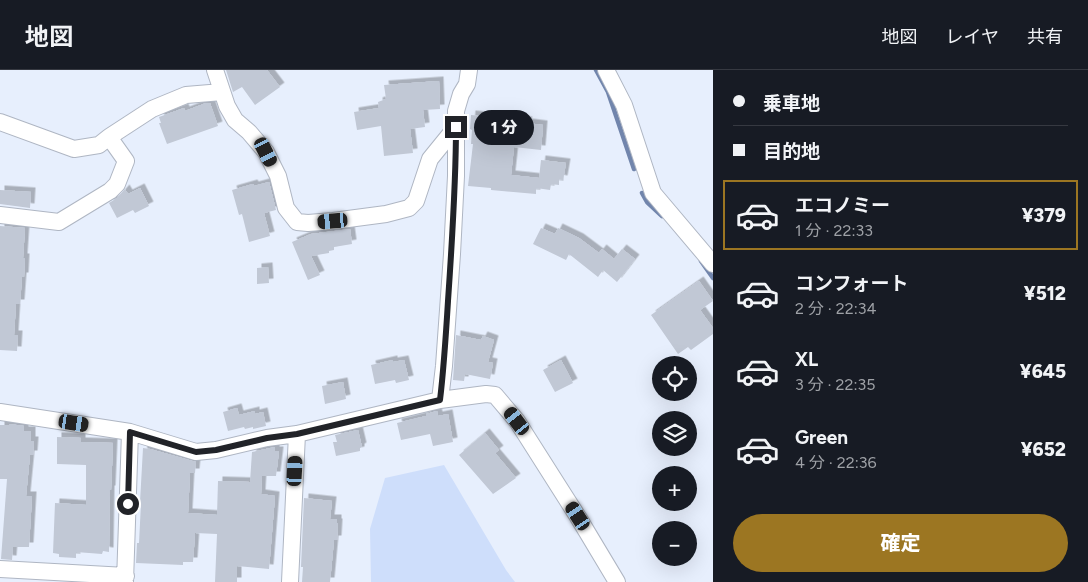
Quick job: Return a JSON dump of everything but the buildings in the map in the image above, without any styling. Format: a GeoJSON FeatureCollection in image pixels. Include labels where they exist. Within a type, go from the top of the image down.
{"type":"FeatureCollection","features":[{"type":"Feature","properties":{"kind":"street"},"geometry":{"type":"LineString","coordinates":[[215,70],[227,106],[235,120],[249,132],[266,152],[278,176],[286,208],[297,222],[333,221],[386,214],[409,208],[416,201],[430,159],[456,127]]}},
{"type":"Feature","properties":{"kind":"street"},"geometry":{"type":"LineString","coordinates":[[440,400],[452,254],[456,176],[456,111],[461,94],[468,84],[468,70]]}},
{"type":"Feature","properties":{"kind":"street"},"geometry":{"type":"LineString","coordinates":[[606,70],[624,105],[653,193],[713,264]]}},
{"type":"Feature","properties":{"kind":"street"},"geometry":{"type":"LineString","coordinates":[[0,122],[74,149],[98,145],[152,109],[186,95],[222,92]]}},
{"type":"Feature","properties":{"kind":"street"},"geometry":{"type":"LineString","coordinates":[[0,215],[59,222],[102,197],[117,184],[126,161],[109,137]]}},
{"type":"Feature","properties":{"kind":"street"},"geometry":{"type":"LineString","coordinates":[[0,412],[130,432],[196,452],[216,450],[267,438],[297,434],[440,400],[486,394],[495,395],[517,421],[617,582]]}},
{"type":"Feature","properties":{"kind":"street"},"geometry":{"type":"LineString","coordinates":[[0,569],[126,579],[130,432]]}},
{"type":"Feature","properties":{"kind":"street"},"geometry":{"type":"LineString","coordinates":[[290,582],[297,434]]}},
{"type":"Feature","properties":{"kind":"shaded area"},"geometry":{"type":"Polygon","coordinates":[[[444,465],[515,582],[371,582],[370,529],[385,478],[444,465]]]}},
{"type":"Feature","properties":{"kind":"waterway"},"geometry":{"type":"LineString","coordinates":[[596,70],[608,92],[634,169]]}},
{"type":"Feature","properties":{"kind":"waterway"},"geometry":{"type":"LineString","coordinates":[[642,193],[647,202],[662,216]]}},
{"type":"Feature","properties":{"kind":"waterway"},"geometry":{"type":"LineString","coordinates":[[701,261],[713,278]]}},
{"type":"Feature","properties":{"kind":"route"},"geometry":{"type":"LineString","coordinates":[[128,504],[130,432],[196,452],[216,450],[267,438],[297,434],[440,400],[452,254],[452,223],[456,176],[456,127]]}}]}
